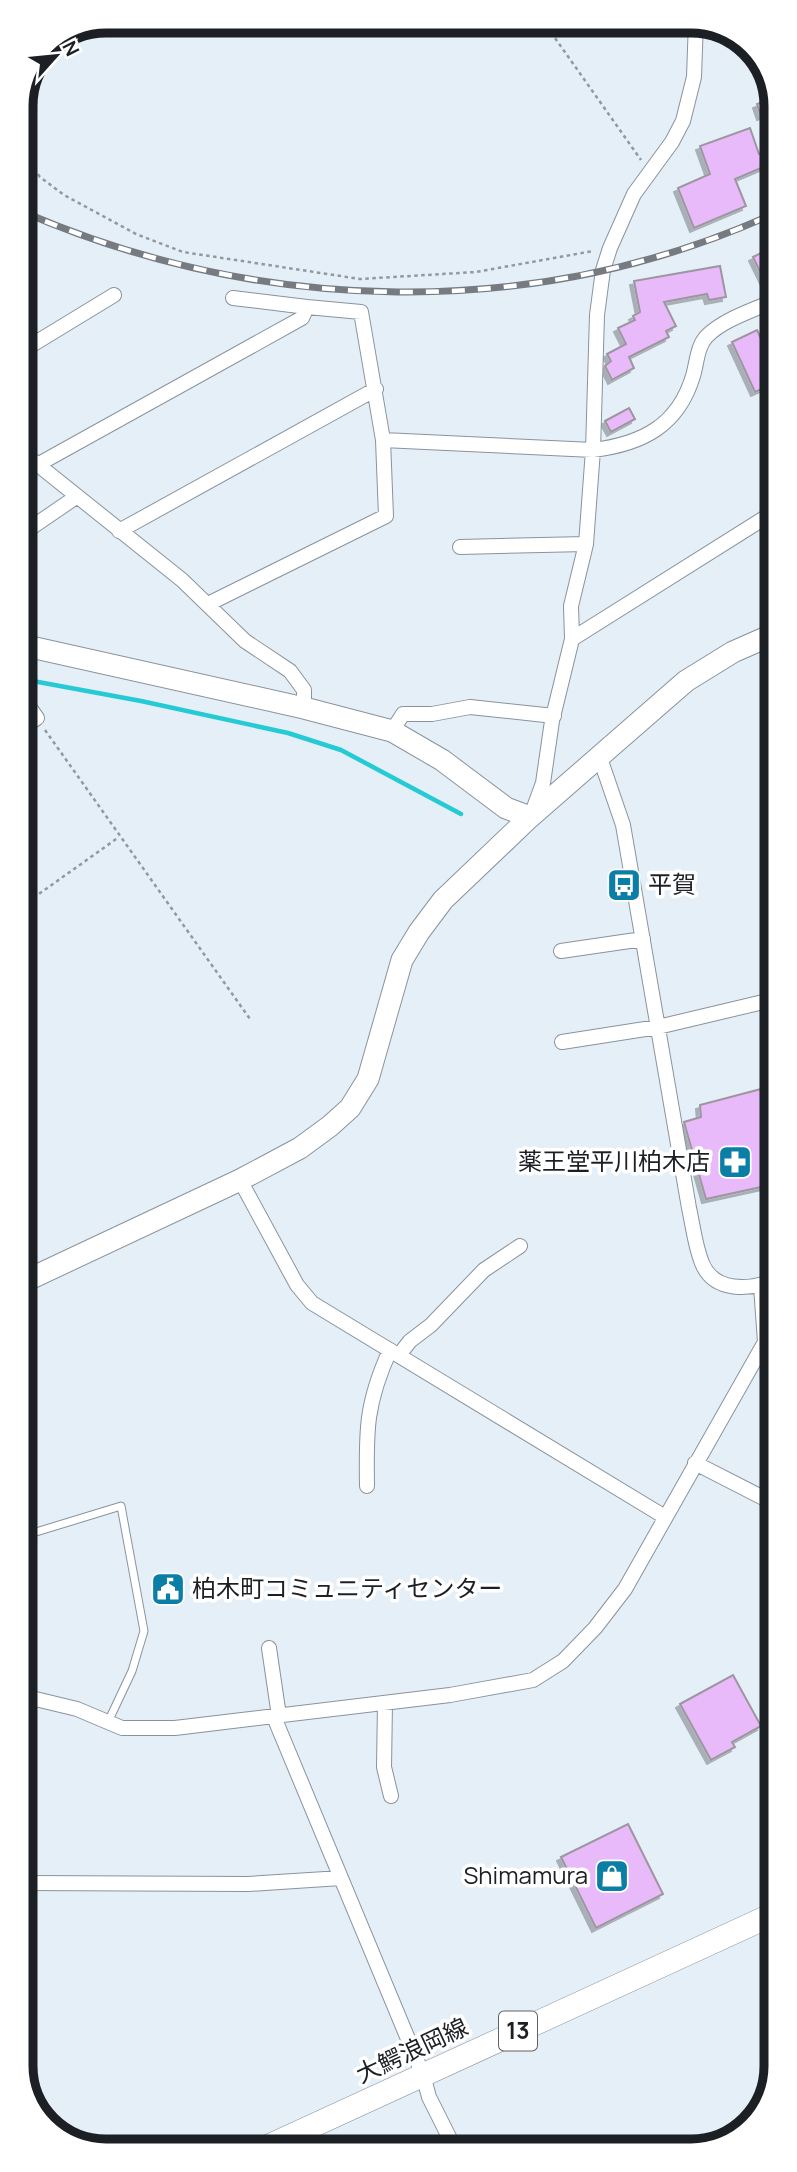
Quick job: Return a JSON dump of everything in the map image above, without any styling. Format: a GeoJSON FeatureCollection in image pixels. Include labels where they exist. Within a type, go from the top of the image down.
{"type":"FeatureCollection","features":[{"type":"Feature","properties":{"kind":"main road","name":"大鰐浪岡線"},"geometry":{"type":"LineString","coordinates":[[284,2139],[764,1919]]}},
{"type":"Feature","properties":{"kind":"street"},"geometry":{"type":"LineString","coordinates":[[530,817],[544,783],[554,716],[572,639],[571,606],[586,544],[593,450],[597,315],[603,270],[634,194],[651,174],[683,121],[694,77],[695,33]]}},
{"type":"Feature","properties":{"kind":"street"},"geometry":{"type":"LineString","coordinates":[[33,344],[114,295]]}},
{"type":"Feature","properties":{"kind":"street"},"geometry":{"type":"LineString","coordinates":[[208,604],[386,516],[383,440],[361,312],[233,298]]}},
{"type":"Feature","properties":{"kind":"street"},"geometry":{"type":"LineString","coordinates":[[383,440],[593,450],[637,441],[664,424],[684,401],[705,337],[764,305]]}},
{"type":"Feature","properties":{"kind":"street"},"geometry":{"type":"LineString","coordinates":[[37,465],[302,318],[307,307]]}},
{"type":"Feature","properties":{"kind":"street"},"geometry":{"type":"LineString","coordinates":[[119,531],[376,388]]}},
{"type":"Feature","properties":{"kind":"street"},"geometry":{"type":"LineString","coordinates":[[33,462],[208,604],[246,641],[290,671],[304,690],[304,708]]}},
{"type":"Feature","properties":{"kind":"street"},"geometry":{"type":"LineString","coordinates":[[33,526],[76,497]]}},
{"type":"Feature","properties":{"kind":"street"},"geometry":{"type":"LineString","coordinates":[[572,639],[764,518]]}},
{"type":"Feature","properties":{"kind":"street"},"geometry":{"type":"LineString","coordinates":[[460,547],[586,544]]}},
{"type":"Feature","properties":{"kind":"street"},"geometry":{"type":"LineString","coordinates":[[33,1277],[240,1180],[300,1147],[350,1108],[368,1079],[402,960],[443,900],[530,817],[686,681],[733,652],[764,638]]}},
{"type":"Feature","properties":{"kind":"street"},"geometry":{"type":"LineString","coordinates":[[33,647],[304,708],[392,731],[433,755],[506,808],[530,817]]}},
{"type":"Feature","properties":{"kind":"street"},"geometry":{"type":"LineString","coordinates":[[392,731],[403,714],[432,715],[470,707],[554,716]]}},
{"type":"Feature","properties":{"kind":"street"},"geometry":{"type":"LineString","coordinates":[[33,713],[37,718],[33,721]]}},
{"type":"Feature","properties":{"kind":"street"},"geometry":{"type":"LineString","coordinates":[[600,758],[623,825],[689,1208],[702,1265],[716,1281],[742,1289],[764,1284]]}},
{"type":"Feature","properties":{"kind":"street"},"geometry":{"type":"LineString","coordinates":[[561,951],[643,939]]}},
{"type":"Feature","properties":{"kind":"street"},"geometry":{"type":"LineString","coordinates":[[562,1042],[658,1027],[763,1002]]}},
{"type":"Feature","properties":{"kind":"street"},"geometry":{"type":"LineString","coordinates":[[240,1180],[297,1285],[312,1303],[665,1517]]}},
{"type":"Feature","properties":{"kind":"street"},"geometry":{"type":"LineString","coordinates":[[367,1486],[366,1429],[379,1375],[395,1353],[431,1325],[484,1270],[520,1246]]}},
{"type":"Feature","properties":{"kind":"street"},"geometry":{"type":"LineString","coordinates":[[33,1697],[77,1709],[122,1728],[175,1728],[385,1703],[489,1689],[533,1680],[563,1661],[625,1589],[764,1344]]}},
{"type":"Feature","properties":{"kind":"street"},"geometry":{"type":"LineString","coordinates":[[695,1463],[764,1498]]}},
{"type":"Feature","properties":{"kind":"street"},"geometry":{"type":"LineString","coordinates":[[269,1648],[276,1716],[424,2075],[429,2097],[450,2139]]}},
{"type":"Feature","properties":{"kind":"street"},"geometry":{"type":"LineString","coordinates":[[385,1703],[384,1768],[391,1796]]}},
{"type":"Feature","properties":{"kind":"street"},"geometry":{"type":"LineString","coordinates":[[33,1884],[248,1884],[341,1878]]}},
{"type":"Feature","properties":{"kind":"lane"},"geometry":{"type":"LineString","coordinates":[[33,1533],[121,1506],[144,1631],[132,1671],[107,1722]]}},
{"type":"Feature","properties":{"kind":"path"},"geometry":{"type":"LineString","coordinates":[[551,33],[651,174]]}},
{"type":"Feature","properties":{"kind":"path"},"geometry":{"type":"LineString","coordinates":[[33,168],[40,177],[64,195],[136,234],[183,252],[360,279],[477,272],[610,248]]}},
{"type":"Feature","properties":{"kind":"path"},"geometry":{"type":"LineString","coordinates":[[37,718],[250,1019]]}},
{"type":"Feature","properties":{"kind":"path"},"geometry":{"type":"LineString","coordinates":[[33,898],[120,836]]}},
{"type":"Feature","properties":{"kind":"building"},"geometry":{"type":"Polygon","coordinates":[[[764,102],[764,115],[761,116],[757,104],[764,102]]]}},
{"type":"Feature","properties":{"kind":"building"},"geometry":{"type":"Polygon","coordinates":[[[750,128],[759,154],[764,152],[764,167],[735,179],[746,206],[694,228],[678,188],[710,174],[700,146],[750,128]]]}},
{"type":"Feature","properties":{"kind":"building"},"geometry":{"type":"Polygon","coordinates":[[[764,252],[764,280],[753,257],[764,252]]]}},
{"type":"Feature","properties":{"kind":"building"},"geometry":{"type":"Polygon","coordinates":[[[720,266],[726,297],[709,300],[707,294],[664,302],[676,326],[666,331],[669,337],[629,357],[634,368],[612,380],[605,366],[611,361],[607,354],[626,344],[618,328],[635,320],[633,316],[640,312],[634,281],[720,266]]]}},
{"type":"Feature","properties":{"kind":"building"},"geometry":{"type":"Polygon","coordinates":[[[757,330],[764,345],[764,388],[755,392],[732,342],[757,330]]]}},
{"type":"Feature","properties":{"kind":"building"},"geometry":{"type":"Polygon","coordinates":[[[629,408],[635,419],[611,432],[605,421],[629,408]]]}},
{"type":"Feature","properties":{"kind":"building","name":"薬王堂平川柏木店"},"geometry":{"type":"Polygon","coordinates":[[[761,1089],[764,1100],[764,1186],[706,1199],[684,1122],[701,1117],[700,1105],[761,1089]]]}},
{"type":"Feature","properties":{"kind":"building"},"geometry":{"type":"Polygon","coordinates":[[[733,1675],[761,1726],[732,1742],[735,1747],[711,1760],[680,1704],[733,1675]]]}},
{"type":"Feature","properties":{"kind":"building","name":"Shimamura"},"geometry":{"type":"Polygon","coordinates":[[[628,1824],[663,1894],[596,1928],[561,1857],[628,1824]]]}},
{"type":"Feature","properties":{"kind":"waterway"},"geometry":{"type":"LineString","coordinates":[[33,681],[288,733],[341,750],[461,814]]}},
{"type":"Feature","properties":{"kind":"railway"},"geometry":{"type":"LineString","coordinates":[[33,215],[112,245],[206,271],[301,286],[397,292],[493,288],[588,274],[682,249],[764,217]]}},
{"type":"Feature","properties":{"kind":"place","name":"平賀"},"geometry":{"type":"Point","coordinates":[624,885]}},
{"type":"Feature","properties":{"kind":"place","name":"薬王堂平川柏木店"},"geometry":{"type":"Point","coordinates":[735,1162]}},
{"type":"Feature","properties":{"kind":"place","name":"柏木町コミュニティセンター"},"geometry":{"type":"Point","coordinates":[168,1589]}},
{"type":"Feature","properties":{"kind":"place","name":"Shimamura"},"geometry":{"type":"Point","coordinates":[612,1876]}}]}
